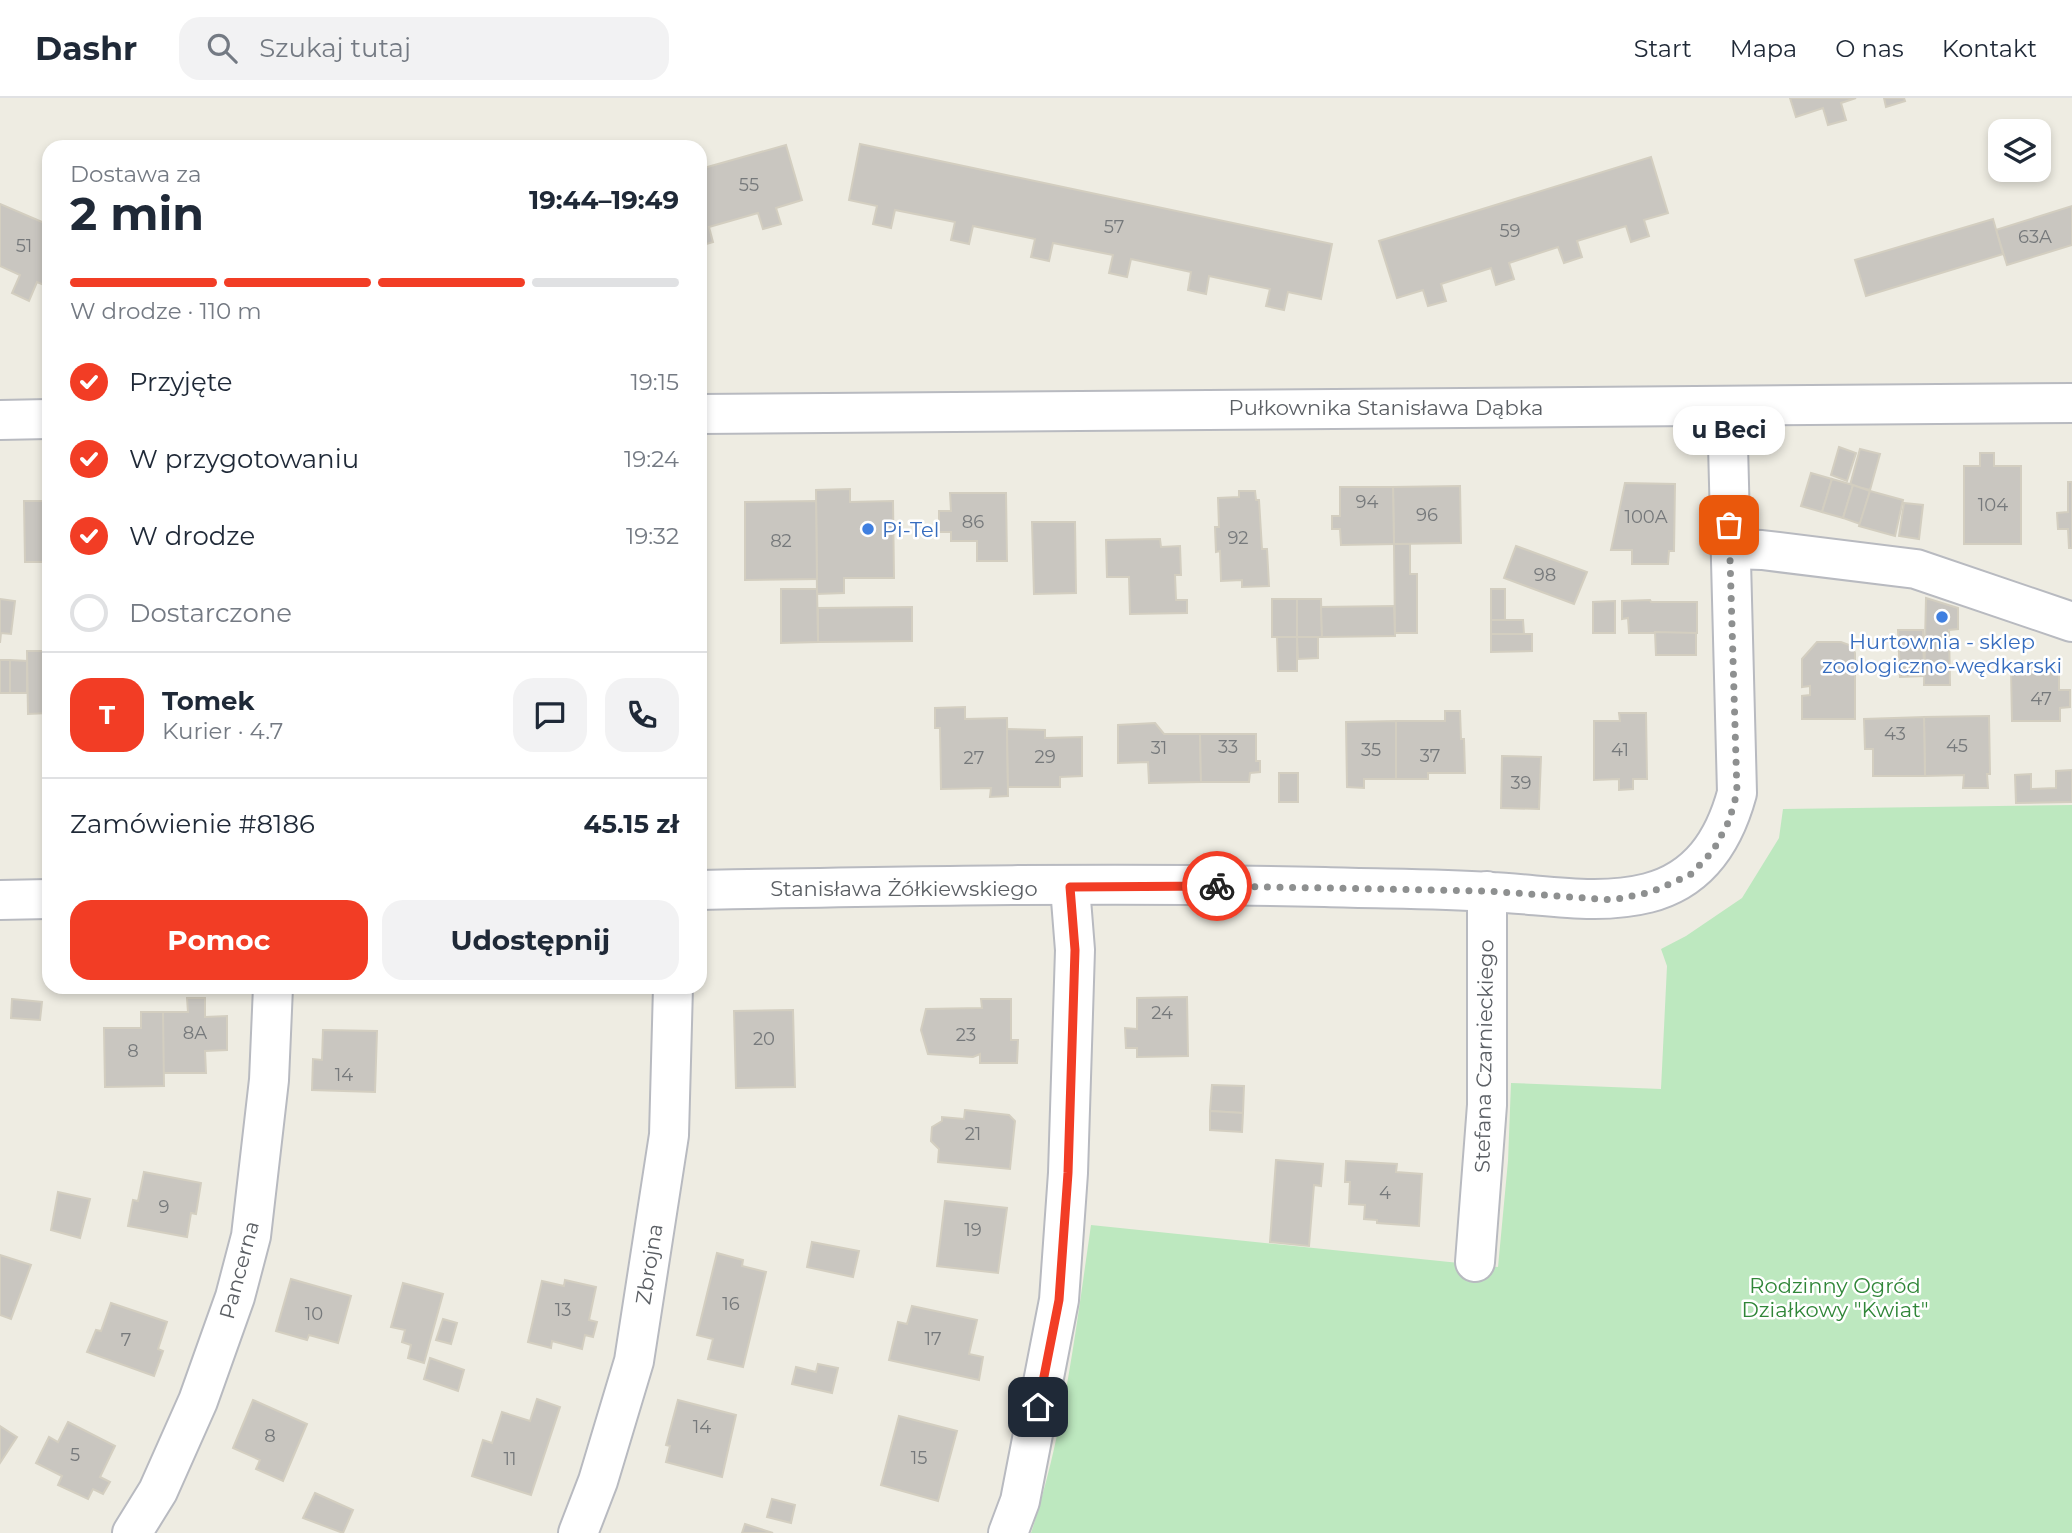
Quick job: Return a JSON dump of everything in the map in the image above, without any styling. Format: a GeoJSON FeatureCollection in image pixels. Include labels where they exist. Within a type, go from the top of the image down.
{"type":"FeatureCollection","features":[{"type":"Feature","properties":{"kind":"street","name":"Pułkownika Stanisława Dąbka"},"geometry":{"type":"LineString","coordinates":[[707,414],[2072,403]]}},
{"type":"Feature","properties":{"kind":"street","name":"Stanisława Żółkiewskiego"},"geometry":{"type":"LineString","coordinates":[[707,890],[1256,885],[1487,891],[1613,900],[1651,892],[1690,875],[1713,851],[1729,821],[1737,793],[1727,406]]}},
{"type":"Feature","properties":{"kind":"street"},"geometry":{"type":"LineString","coordinates":[[0,420],[42,419]]}},
{"type":"Feature","properties":{"kind":"street"},"geometry":{"type":"LineString","coordinates":[[1730,550],[1762,550],[1916,569],[2072,622]]}},
{"type":"Feature","properties":{"kind":"street"},"geometry":{"type":"LineString","coordinates":[[1009,1533],[1020,1501],[1059,1300],[1068,1173],[1075,950],[1070,887]]}},
{"type":"Feature","properties":{"kind":"street","name":"Stefana Czarnieckiego"},"geometry":{"type":"LineString","coordinates":[[1475,1262],[1487,1105],[1487,891]]}},
{"type":"Feature","properties":{"kind":"street"},"geometry":{"type":"LineString","coordinates":[[0,900],[42,899]]}},
{"type":"Feature","properties":{"kind":"street","name":"Pancerna"},"geometry":{"type":"LineString","coordinates":[[132,1533],[158,1491],[198,1401],[234,1297],[251,1236],[269,1080],[273,994]]}},
{"type":"Feature","properties":{"kind":"street","name":"Zbrojna"},"geometry":{"type":"LineString","coordinates":[[578,1533],[598,1481],[634,1360],[669,1135],[673,994]]}},
{"type":"Feature","properties":{"kind":"green space","name":"Rodzinny Ogród Działkowy \"Kwiat\""},"geometry":{"type":"Polygon","coordinates":[[[2072,805],[2072,1533],[1031,1533],[1061,1419],[1091,1225],[1498,1267],[1508,1161],[1511,1083],[1661,1089],[1667,966],[1661,949],[1686,936],[1742,898],[1779,838],[1783,809],[2072,805]]]}},
{"type":"Feature","properties":{"kind":"building"},"geometry":{"type":"Polygon","coordinates":[[[1790,98],[1856,98],[1841,103],[1846,120],[1828,125],[1823,108],[1796,117],[1790,98]]]}},
{"type":"Feature","properties":{"kind":"building"},"geometry":{"type":"Polygon","coordinates":[[[1884,98],[1904,98],[1905,101],[1886,107],[1884,98]]]}},
{"type":"Feature","properties":{"kind":"building"},"geometry":{"type":"Polygon","coordinates":[[[860,144],[1332,244],[1321,299],[1288,292],[1284,310],[1266,306],[1270,289],[1209,276],[1206,294],[1188,290],[1191,272],[1131,259],[1127,277],[1109,273],[1113,255],[1053,243],[1049,261],[1031,257],[1035,239],[973,226],[969,244],[951,240],[955,222],[895,210],[891,228],[873,224],[877,206],[849,200],[860,144]]]}},
{"type":"Feature","properties":{"kind":"building"},"geometry":{"type":"Polygon","coordinates":[[[786,145],[802,200],[776,208],[781,224],[763,229],[758,213],[709,227],[713,242],[707,244],[707,167],[786,145]]]}},
{"type":"Feature","properties":{"kind":"building"},"geometry":{"type":"Polygon","coordinates":[[[1651,157],[1668,213],[1644,220],[1649,236],[1631,242],[1626,226],[1577,241],[1582,257],[1564,263],[1558,247],[1509,263],[1514,279],[1496,285],[1491,268],[1441,284],[1446,301],[1428,306],[1423,290],[1397,298],[1379,241],[1651,157]]]}},
{"type":"Feature","properties":{"kind":"building"},"geometry":{"type":"Polygon","coordinates":[[[0,204],[42,222],[42,284],[37,282],[29,301],[12,293],[20,275],[0,266],[0,204]]]}},
{"type":"Feature","properties":{"kind":"building"},"geometry":{"type":"Polygon","coordinates":[[[2072,206],[2072,245],[2007,265],[1996,230],[2072,206]]]}},
{"type":"Feature","properties":{"kind":"building"},"geometry":{"type":"Polygon","coordinates":[[[1993,219],[2003,254],[1866,296],[1855,260],[1993,219]]]}},
{"type":"Feature","properties":{"kind":"building"},"geometry":{"type":"Polygon","coordinates":[[[1839,447],[1856,453],[1847,481],[1831,475],[1839,447]]]}},
{"type":"Feature","properties":{"kind":"building"},"geometry":{"type":"Polygon","coordinates":[[[1860,449],[1880,454],[1870,490],[1850,485],[1860,449]]]}},
{"type":"Feature","properties":{"kind":"building"},"geometry":{"type":"Polygon","coordinates":[[[1980,453],[1994,453],[1994,466],[2021,466],[2021,544],[1964,544],[1964,466],[1980,466],[1980,453]]]}},
{"type":"Feature","properties":{"kind":"building"},"geometry":{"type":"Polygon","coordinates":[[[1811,473],[1832,479],[1822,512],[1801,506],[1811,473]]]}},
{"type":"Feature","properties":{"kind":"building"},"geometry":{"type":"Polygon","coordinates":[[[1832,479],[1853,485],[1843,518],[1822,512],[1832,479]]]}},
{"type":"Feature","properties":{"kind":"building"},"geometry":{"type":"Polygon","coordinates":[[[2068,482],[2072,482],[2072,548],[2069,548],[2068,529],[2058,529],[2057,513],[2068,512],[2068,482]]]}},
{"type":"Feature","properties":{"kind":"building"},"geometry":{"type":"Polygon","coordinates":[[[1625,483],[1675,484],[1674,551],[1669,551],[1668,564],[1632,564],[1632,550],[1611,550],[1625,483]]]}},
{"type":"Feature","properties":{"kind":"building"},"geometry":{"type":"Polygon","coordinates":[[[1853,485],[1870,491],[1860,524],[1843,518],[1853,485]]]}},
{"type":"Feature","properties":{"kind":"building"},"geometry":{"type":"Polygon","coordinates":[[[1460,486],[1461,543],[1394,544],[1393,487],[1460,486]]]}},
{"type":"Feature","properties":{"kind":"building"},"geometry":{"type":"Polygon","coordinates":[[[1340,487],[1393,487],[1394,544],[1341,545],[1340,529],[1332,529],[1332,516],[1340,516],[1340,487]]]}},
{"type":"Feature","properties":{"kind":"building"},"geometry":{"type":"Polygon","coordinates":[[[850,489],[850,502],[893,501],[894,578],[844,578],[844,593],[817,594],[816,490],[850,489]]]}},
{"type":"Feature","properties":{"kind":"building"},"geometry":{"type":"Polygon","coordinates":[[[1239,491],[1255,491],[1256,500],[1259,500],[1262,549],[1267,549],[1269,586],[1242,587],[1242,580],[1221,581],[1220,551],[1216,552],[1215,527],[1219,527],[1218,498],[1239,497],[1239,491]]]}},
{"type":"Feature","properties":{"kind":"building"},"geometry":{"type":"Polygon","coordinates":[[[1870,491],[1903,500],[1895,536],[1859,526],[1870,491]]]}},
{"type":"Feature","properties":{"kind":"building"},"geometry":{"type":"Polygon","coordinates":[[[950,493],[1006,493],[1007,561],[977,561],[977,541],[951,541],[951,532],[939,532],[939,511],[951,511],[950,493]]]}},
{"type":"Feature","properties":{"kind":"building"},"geometry":{"type":"Polygon","coordinates":[[[24,501],[42,501],[42,562],[25,562],[24,501]]]}},
{"type":"Feature","properties":{"kind":"building"},"geometry":{"type":"Polygon","coordinates":[[[816,501],[817,579],[745,580],[745,502],[816,501]]]}},
{"type":"Feature","properties":{"kind":"building"},"geometry":{"type":"Polygon","coordinates":[[[1904,503],[1923,505],[1919,539],[1899,536],[1904,503]]]}},
{"type":"Feature","properties":{"kind":"building"},"geometry":{"type":"Polygon","coordinates":[[[1032,522],[1075,522],[1076,593],[1034,594],[1032,522]]]}},
{"type":"Feature","properties":{"kind":"building"},"geometry":{"type":"Polygon","coordinates":[[[1160,539],[1161,547],[1180,546],[1181,575],[1175,575],[1176,600],[1187,600],[1187,613],[1130,614],[1129,577],[1107,577],[1106,540],[1160,539]]]}},
{"type":"Feature","properties":{"kind":"building"},"geometry":{"type":"Polygon","coordinates":[[[1394,544],[1410,544],[1410,574],[1417,574],[1417,633],[1395,633],[1394,544]]]}},
{"type":"Feature","properties":{"kind":"building"},"geometry":{"type":"Polygon","coordinates":[[[1516,546],[1587,572],[1574,604],[1504,578],[1516,546]]]}},
{"type":"Feature","properties":{"kind":"building"},"geometry":{"type":"Polygon","coordinates":[[[781,589],[817,589],[818,642],[781,643],[781,589]]]}},
{"type":"Feature","properties":{"kind":"building"},"geometry":{"type":"Polygon","coordinates":[[[1491,589],[1505,589],[1505,620],[1491,620],[1491,589]]]}},
{"type":"Feature","properties":{"kind":"building"},"geometry":{"type":"Polygon","coordinates":[[[1926,598],[1958,608],[1958,629],[1949,630],[1950,685],[1924,685],[1926,598]]]}},
{"type":"Feature","properties":{"kind":"building"},"geometry":{"type":"Polygon","coordinates":[[[0,599],[15,601],[11,634],[1,633],[0,643],[0,599]]]}},
{"type":"Feature","properties":{"kind":"building"},"geometry":{"type":"Polygon","coordinates":[[[1272,599],[1297,599],[1297,637],[1272,637],[1272,599]]]}},
{"type":"Feature","properties":{"kind":"building"},"geometry":{"type":"Polygon","coordinates":[[[1297,599],[1321,599],[1322,637],[1297,637],[1297,599]]]}},
{"type":"Feature","properties":{"kind":"building"},"geometry":{"type":"Polygon","coordinates":[[[1615,601],[1615,633],[1593,633],[1593,602],[1615,601]]]}},
{"type":"Feature","properties":{"kind":"building"},"geometry":{"type":"Polygon","coordinates":[[[1622,601],[1697,602],[1697,633],[1629,633],[1628,618],[1622,619],[1622,601]]]}},
{"type":"Feature","properties":{"kind":"building"},"geometry":{"type":"Polygon","coordinates":[[[1394,606],[1395,636],[1322,637],[1321,607],[1394,606]]]}},
{"type":"Feature","properties":{"kind":"building"},"geometry":{"type":"Polygon","coordinates":[[[912,607],[912,641],[818,642],[818,608],[912,607]]]}},
{"type":"Feature","properties":{"kind":"building"},"geometry":{"type":"Polygon","coordinates":[[[1491,620],[1523,620],[1524,634],[1491,634],[1491,620]]]}},
{"type":"Feature","properties":{"kind":"building"},"geometry":{"type":"Polygon","coordinates":[[[1898,630],[1923,630],[1924,676],[1900,677],[1898,630]]]}},
{"type":"Feature","properties":{"kind":"building"},"geometry":{"type":"Polygon","coordinates":[[[1655,632],[1696,633],[1696,655],[1656,655],[1655,632]]]}},
{"type":"Feature","properties":{"kind":"building"},"geometry":{"type":"Polygon","coordinates":[[[1491,634],[1532,634],[1532,651],[1491,652],[1491,634]]]}},
{"type":"Feature","properties":{"kind":"building"},"geometry":{"type":"Polygon","coordinates":[[[1277,637],[1297,637],[1297,671],[1278,671],[1277,637]]]}},
{"type":"Feature","properties":{"kind":"building"},"geometry":{"type":"Polygon","coordinates":[[[1297,637],[1318,637],[1318,658],[1298,659],[1297,637]]]}},
{"type":"Feature","properties":{"kind":"building"},"geometry":{"type":"Polygon","coordinates":[[[1817,642],[1841,642],[1852,646],[1855,653],[1855,719],[1802,719],[1802,696],[1810,695],[1810,686],[1802,687],[1802,659],[1817,642]]]}},
{"type":"Feature","properties":{"kind":"building"},"geometry":{"type":"Polygon","coordinates":[[[27,651],[42,651],[42,713],[28,714],[27,651]]]}},
{"type":"Feature","properties":{"kind":"building"},"geometry":{"type":"Polygon","coordinates":[[[0,660],[10,660],[10,693],[0,693],[0,660]]]}},
{"type":"Feature","properties":{"kind":"building"},"geometry":{"type":"Polygon","coordinates":[[[10,660],[27,661],[27,693],[10,693],[10,660]]]}},
{"type":"Feature","properties":{"kind":"building"},"geometry":{"type":"Polygon","coordinates":[[[2059,669],[2059,690],[2070,690],[2070,707],[2060,708],[2060,721],[2012,721],[2011,670],[2059,669]]]}},
{"type":"Feature","properties":{"kind":"building"},"geometry":{"type":"Polygon","coordinates":[[[965,707],[965,719],[1007,718],[1008,796],[990,797],[991,788],[941,789],[940,728],[935,728],[935,708],[965,707]]]}},
{"type":"Feature","properties":{"kind":"building"},"geometry":{"type":"Polygon","coordinates":[[[1445,711],[1460,711],[1465,773],[1428,773],[1428,779],[1396,779],[1396,721],[1445,721],[1445,711]]]}},
{"type":"Feature","properties":{"kind":"building"},"geometry":{"type":"Polygon","coordinates":[[[1619,713],[1646,713],[1647,779],[1633,779],[1633,789],[1619,790],[1619,779],[1594,780],[1594,721],[1620,721],[1619,713]]]}},
{"type":"Feature","properties":{"kind":"building"},"geometry":{"type":"Polygon","coordinates":[[[1989,716],[1988,788],[1963,788],[1964,775],[1925,776],[1924,717],[1989,716]]]}},
{"type":"Feature","properties":{"kind":"building"},"geometry":{"type":"Polygon","coordinates":[[[1924,717],[1925,776],[1873,776],[1873,749],[1865,749],[1864,719],[1924,717]]]}},
{"type":"Feature","properties":{"kind":"building"},"geometry":{"type":"Polygon","coordinates":[[[1396,721],[1396,779],[1364,779],[1364,788],[1347,787],[1346,722],[1396,721]]]}},
{"type":"Feature","properties":{"kind":"building"},"geometry":{"type":"Polygon","coordinates":[[[1155,723],[1164,734],[1200,734],[1201,782],[1149,783],[1148,762],[1118,763],[1118,725],[1155,723]]]}},
{"type":"Feature","properties":{"kind":"building"},"geometry":{"type":"Polygon","coordinates":[[[1007,729],[1045,730],[1045,738],[1082,737],[1082,776],[1060,777],[1060,787],[1008,787],[1007,729]]]}},
{"type":"Feature","properties":{"kind":"building"},"geometry":{"type":"Polygon","coordinates":[[[1200,734],[1256,734],[1256,761],[1260,761],[1260,772],[1250,773],[1249,782],[1201,782],[1200,734]]]}},
{"type":"Feature","properties":{"kind":"building"},"geometry":{"type":"Polygon","coordinates":[[[1502,756],[1541,757],[1539,809],[1501,808],[1502,756]]]}},
{"type":"Feature","properties":{"kind":"building"},"geometry":{"type":"Polygon","coordinates":[[[2072,770],[2072,802],[2016,803],[2015,775],[2031,774],[2031,789],[2056,788],[2056,771],[2072,770]]]}},
{"type":"Feature","properties":{"kind":"building"},"geometry":{"type":"Polygon","coordinates":[[[1279,773],[1298,773],[1298,802],[1279,802],[1279,773]]]}},
{"type":"Feature","properties":{"kind":"building"},"geometry":{"type":"Polygon","coordinates":[[[1187,997],[1188,1056],[1137,1057],[1137,1048],[1126,1048],[1125,1028],[1137,1029],[1137,998],[1187,997]]]}},
{"type":"Feature","properties":{"kind":"building"},"geometry":{"type":"Polygon","coordinates":[[[187,998],[205,998],[205,1017],[227,1016],[227,1050],[205,1051],[206,1073],[163,1073],[163,1012],[188,1012],[187,998]]]}},
{"type":"Feature","properties":{"kind":"building"},"geometry":{"type":"Polygon","coordinates":[[[12,999],[42,1002],[40,1020],[11,1018],[12,999]]]}},
{"type":"Feature","properties":{"kind":"building"},"geometry":{"type":"Polygon","coordinates":[[[981,999],[1011,999],[1011,1040],[1018,1040],[1017,1063],[980,1063],[980,1054],[973,1057],[928,1054],[921,1030],[926,1009],[982,1008],[981,999]]]}},
{"type":"Feature","properties":{"kind":"building"},"geometry":{"type":"Polygon","coordinates":[[[793,1010],[795,1087],[736,1088],[734,1011],[793,1010]]]}},
{"type":"Feature","properties":{"kind":"building"},"geometry":{"type":"Polygon","coordinates":[[[141,1012],[163,1012],[164,1086],[105,1087],[104,1028],[141,1028],[141,1012]]]}},
{"type":"Feature","properties":{"kind":"building"},"geometry":{"type":"Polygon","coordinates":[[[323,1030],[377,1031],[375,1092],[312,1090],[313,1059],[322,1060],[323,1030]]]}},
{"type":"Feature","properties":{"kind":"building"},"geometry":{"type":"Polygon","coordinates":[[[1212,1085],[1244,1086],[1243,1113],[1210,1111],[1212,1085]]]}},
{"type":"Feature","properties":{"kind":"building"},"geometry":{"type":"Polygon","coordinates":[[[965,1110],[1009,1115],[1015,1121],[1010,1169],[938,1162],[939,1149],[931,1141],[932,1127],[942,1121],[942,1117],[964,1119],[965,1110]]]}},
{"type":"Feature","properties":{"kind":"building"},"geometry":{"type":"Polygon","coordinates":[[[1210,1111],[1243,1113],[1242,1132],[1210,1130],[1210,1111]]]}},
{"type":"Feature","properties":{"kind":"building"},"geometry":{"type":"Polygon","coordinates":[[[1276,1160],[1323,1164],[1321,1186],[1314,1185],[1309,1246],[1270,1242],[1276,1160]]]}},
{"type":"Feature","properties":{"kind":"building"},"geometry":{"type":"Polygon","coordinates":[[[1346,1161],[1397,1164],[1396,1172],[1422,1174],[1419,1226],[1377,1223],[1377,1220],[1364,1219],[1365,1205],[1349,1204],[1350,1182],[1345,1182],[1346,1161]]]}},
{"type":"Feature","properties":{"kind":"building"},"geometry":{"type":"Polygon","coordinates":[[[144,1172],[201,1183],[196,1214],[191,1213],[187,1237],[128,1226],[133,1200],[138,1201],[144,1172]]]}},
{"type":"Feature","properties":{"kind":"building"},"geometry":{"type":"Polygon","coordinates":[[[58,1192],[90,1199],[80,1238],[51,1230],[58,1192]]]}},
{"type":"Feature","properties":{"kind":"building"},"geometry":{"type":"Polygon","coordinates":[[[945,1201],[1007,1208],[998,1273],[937,1266],[945,1201]]]}},
{"type":"Feature","properties":{"kind":"building"},"geometry":{"type":"Polygon","coordinates":[[[812,1242],[859,1251],[853,1277],[807,1267],[812,1242]]]}},
{"type":"Feature","properties":{"kind":"building"},"geometry":{"type":"Polygon","coordinates":[[[717,1253],[743,1260],[742,1266],[766,1272],[743,1367],[708,1359],[713,1339],[697,1335],[717,1253]]]}},
{"type":"Feature","properties":{"kind":"building"},"geometry":{"type":"Polygon","coordinates":[[[0,1255],[31,1265],[11,1319],[0,1315],[0,1255]]]}},
{"type":"Feature","properties":{"kind":"building"},"geometry":{"type":"Polygon","coordinates":[[[291,1279],[351,1296],[338,1343],[309,1335],[307,1340],[276,1331],[291,1279]]]}},
{"type":"Feature","properties":{"kind":"building"},"geometry":{"type":"Polygon","coordinates":[[[565,1280],[596,1287],[589,1320],[597,1322],[593,1337],[585,1335],[582,1349],[552,1341],[551,1348],[528,1342],[542,1281],[564,1286],[565,1280]]]}},
{"type":"Feature","properties":{"kind":"building"},"geometry":{"type":"Polygon","coordinates":[[[403,1283],[443,1294],[424,1363],[408,1358],[411,1345],[402,1342],[405,1330],[391,1327],[403,1283]]]}},
{"type":"Feature","properties":{"kind":"building"},"geometry":{"type":"Polygon","coordinates":[[[111,1303],[167,1322],[158,1349],[163,1351],[154,1376],[87,1352],[96,1330],[101,1331],[111,1303]]]}},
{"type":"Feature","properties":{"kind":"building"},"geometry":{"type":"Polygon","coordinates":[[[912,1306],[977,1320],[969,1354],[983,1357],[979,1380],[889,1360],[898,1322],[907,1324],[912,1306]]]}},
{"type":"Feature","properties":{"kind":"building"},"geometry":{"type":"Polygon","coordinates":[[[443,1319],[457,1323],[451,1344],[436,1340],[443,1319]]]}},
{"type":"Feature","properties":{"kind":"building"},"geometry":{"type":"Polygon","coordinates":[[[430,1358],[464,1370],[458,1391],[424,1379],[430,1358]]]}},
{"type":"Feature","properties":{"kind":"building"},"geometry":{"type":"Polygon","coordinates":[[[818,1364],[838,1368],[832,1393],[792,1384],[796,1367],[816,1372],[818,1364]]]}},
{"type":"Feature","properties":{"kind":"building"},"geometry":{"type":"Polygon","coordinates":[[[537,1399],[560,1407],[531,1495],[472,1476],[483,1440],[492,1443],[502,1412],[530,1421],[537,1399]]]}},
{"type":"Feature","properties":{"kind":"building"},"geometry":{"type":"Polygon","coordinates":[[[253,1400],[307,1424],[283,1481],[256,1469],[260,1460],[233,1448],[253,1400]]]}},
{"type":"Feature","properties":{"kind":"building"},"geometry":{"type":"Polygon","coordinates":[[[678,1400],[736,1415],[722,1477],[666,1462],[670,1446],[666,1445],[678,1400]]]}},
{"type":"Feature","properties":{"kind":"building"},"geometry":{"type":"Polygon","coordinates":[[[899,1416],[957,1431],[938,1501],[881,1485],[899,1416]]]}},
{"type":"Feature","properties":{"kind":"building"},"geometry":{"type":"Polygon","coordinates":[[[68,1422],[115,1446],[100,1477],[110,1482],[103,1494],[93,1489],[88,1499],[58,1485],[62,1476],[36,1463],[49,1437],[58,1442],[68,1422]]]}},
{"type":"Feature","properties":{"kind":"building"},"geometry":{"type":"Polygon","coordinates":[[[0,1426],[17,1437],[0,1463],[0,1426]]]}},
{"type":"Feature","properties":{"kind":"building"},"geometry":{"type":"Polygon","coordinates":[[[315,1493],[353,1510],[343,1533],[303,1518],[315,1493]]]}},
{"type":"Feature","properties":{"kind":"building"},"geometry":{"type":"Polygon","coordinates":[[[772,1499],[795,1505],[791,1523],[767,1517],[772,1499]]]}},
{"type":"Feature","properties":{"kind":"building"},"geometry":{"type":"Polygon","coordinates":[[[745,1524],[773,1533],[742,1533],[745,1524]]]}},
{"type":"Feature","properties":{"kind":"way so far"},"geometry":{"type":"LineString","coordinates":[[1217,886],[1487,891],[1613,900],[1651,892],[1690,875],[1713,851],[1729,821],[1737,793],[1729,525]]}},
{"type":"Feature","properties":{"kind":"place","name":"u Beci"},"geometry":{"type":"Point","coordinates":[1729,525]}},
{"type":"Feature","properties":{"kind":"place","name":"Pi-Tel"},"geometry":{"type":"Point","coordinates":[868,529]}},
{"type":"Feature","properties":{"kind":"place","name":"Hurtownia - sklep zoologiczno-wędkarski"},"geometry":{"type":"Point","coordinates":[1942,617]}},
{"type":"Feature","properties":{"kind":"route"},"geometry":{"type":"LineString","coordinates":[[1038,1407],[1059,1300],[1068,1173],[1075,950],[1070,887],[1217,886]]}}]}
